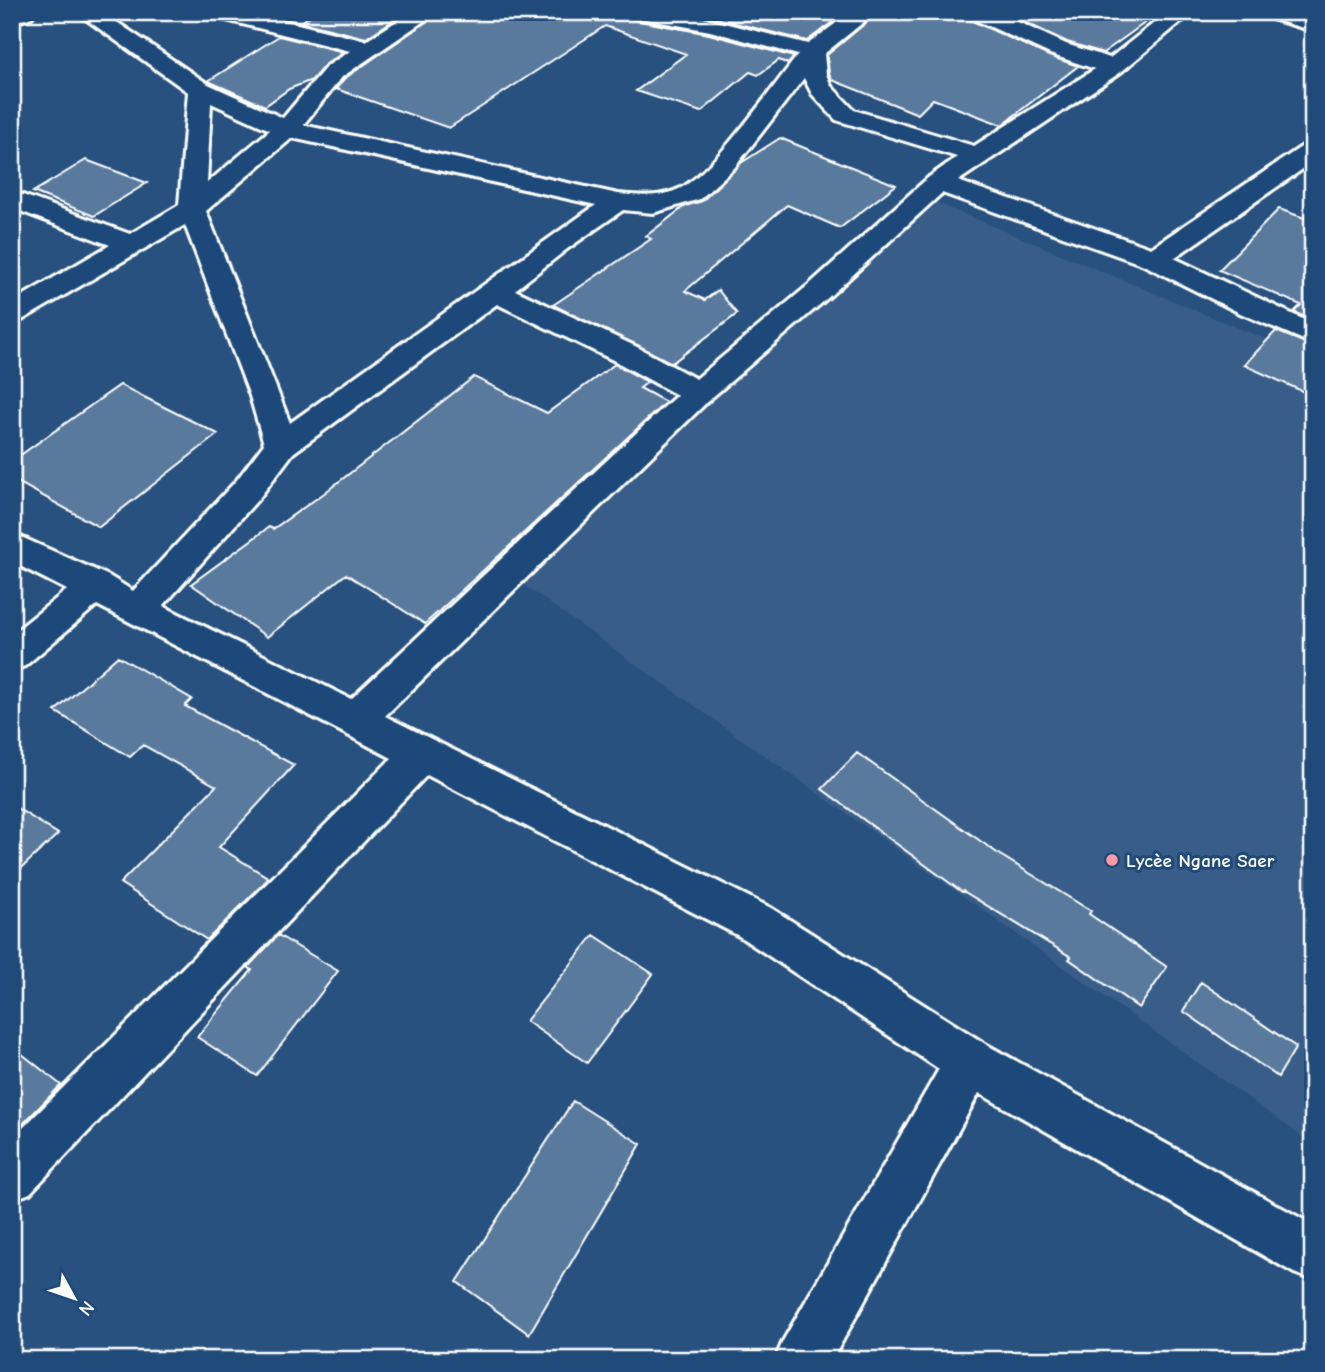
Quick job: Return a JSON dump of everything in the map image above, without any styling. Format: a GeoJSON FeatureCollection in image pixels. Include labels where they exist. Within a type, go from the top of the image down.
{"type":"FeatureCollection","features":[{"type":"Feature","properties":{"kind":"street"},"geometry":{"type":"LineString","coordinates":[[12,17],[24,12]]}},
{"type":"Feature","properties":{"kind":"street"},"geometry":{"type":"LineString","coordinates":[[87,12],[200,89],[287,129],[618,202],[653,205],[691,193],[726,162],[812,52],[865,12]]}},
{"type":"Feature","properties":{"kind":"street"},"geometry":{"type":"LineString","coordinates":[[222,12],[369,49]]}},
{"type":"Feature","properties":{"kind":"street"},"geometry":{"type":"LineString","coordinates":[[12,314],[192,209],[287,129],[334,72],[426,12]]}},
{"type":"Feature","properties":{"kind":"street"},"geometry":{"type":"LineString","coordinates":[[642,12],[708,19],[812,52]]}},
{"type":"Feature","properties":{"kind":"street"},"geometry":{"type":"LineString","coordinates":[[977,12],[1058,49],[1113,67]]}},
{"type":"Feature","properties":{"kind":"street"},"geometry":{"type":"LineString","coordinates":[[355,720],[698,393],[821,289],[938,183],[1113,67],[1182,12]]}},
{"type":"Feature","properties":{"kind":"street"},"geometry":{"type":"LineString","coordinates":[[1273,12],[1313,24]]}},
{"type":"Feature","properties":{"kind":"street"},"geometry":{"type":"LineString","coordinates":[[812,52],[814,74],[820,89],[845,115],[977,155]]}},
{"type":"Feature","properties":{"kind":"street"},"geometry":{"type":"LineString","coordinates":[[200,89],[192,209],[266,396],[281,445]]}},
{"type":"Feature","properties":{"kind":"street"},"geometry":{"type":"LineString","coordinates":[[1154,259],[1313,150]]}},
{"type":"Feature","properties":{"kind":"street"},"geometry":{"type":"LineString","coordinates":[[938,183],[1154,259],[1313,335]]}},
{"type":"Feature","properties":{"kind":"street"},"geometry":{"type":"LineString","coordinates":[[12,200],[131,244]]}},
{"type":"Feature","properties":{"kind":"street"},"geometry":{"type":"LineString","coordinates":[[139,608],[248,489],[281,445],[495,292],[556,243],[618,202]]}},
{"type":"Feature","properties":{"kind":"street"},"geometry":{"type":"LineString","coordinates":[[495,292],[626,354],[698,393]]}},
{"type":"Feature","properties":{"kind":"street"},"geometry":{"type":"LineString","coordinates":[[12,546],[96,586],[755,922],[970,1062],[1313,1254]]}},
{"type":"Feature","properties":{"kind":"street"},"geometry":{"type":"LineString","coordinates":[[12,656],[96,586]]}},
{"type":"Feature","properties":{"kind":"street"},"geometry":{"type":"LineString","coordinates":[[12,1175],[422,754]]}},
{"type":"Feature","properties":{"kind":"street"},"geometry":{"type":"LineString","coordinates":[[802,1360],[970,1062]]}},
{"type":"Feature","properties":{"kind":"shaded area","name":"Lycèe Ngane Saer"},"geometry":{"type":"Polygon","coordinates":[[[928,199],[1313,359],[1313,1144],[511,576],[928,199]]]}},
{"type":"Feature","properties":{"kind":"building"},"geometry":{"type":"Polygon","coordinates":[[[316,12],[406,12],[366,38],[301,22],[316,12]]]}},
{"type":"Feature","properties":{"kind":"building"},"geometry":{"type":"Polygon","coordinates":[[[440,12],[629,12],[634,20],[709,34],[794,57],[788,64],[779,60],[758,75],[750,72],[701,112],[636,91],[686,54],[605,26],[449,128],[336,89],[344,79],[440,12]]]}},
{"type":"Feature","properties":{"kind":"building"},"geometry":{"type":"Polygon","coordinates":[[[691,12],[846,12],[807,41],[691,12]]]}},
{"type":"Feature","properties":{"kind":"building"},"geometry":{"type":"Polygon","coordinates":[[[879,12],[964,12],[968,19],[1049,56],[1078,66],[1002,125],[933,99],[918,114],[832,80],[829,73],[827,55],[879,12]]]}},
{"type":"Feature","properties":{"kind":"building"},"geometry":{"type":"Polygon","coordinates":[[[1003,12],[1160,12],[1103,53],[1067,42],[1003,12]]]}},
{"type":"Feature","properties":{"kind":"building"},"geometry":{"type":"Polygon","coordinates":[[[279,36],[344,52],[325,65],[312,80],[289,89],[265,106],[208,81],[279,36]]]}},
{"type":"Feature","properties":{"kind":"building"},"geometry":{"type":"Polygon","coordinates":[[[780,138],[896,185],[840,228],[787,205],[685,291],[705,300],[718,290],[737,314],[672,363],[553,305],[651,239],[646,236],[685,206],[702,201],[741,163],[780,138]]]}},
{"type":"Feature","properties":{"kind":"building"},"geometry":{"type":"Polygon","coordinates":[[[86,160],[147,183],[94,216],[33,192],[86,160]]]}},
{"type":"Feature","properties":{"kind":"building"},"geometry":{"type":"Polygon","coordinates":[[[1279,209],[1313,221],[1313,321],[1294,312],[1301,305],[1219,270],[1279,209]]]}},
{"type":"Feature","properties":{"kind":"building"},"geometry":{"type":"Polygon","coordinates":[[[1276,331],[1313,346],[1313,396],[1244,365],[1276,331]]]}},
{"type":"Feature","properties":{"kind":"building"},"geometry":{"type":"Polygon","coordinates":[[[615,364],[648,382],[640,388],[666,402],[425,624],[346,574],[267,637],[191,584],[269,527],[273,529],[323,494],[474,377],[547,413],[615,364]]]}},
{"type":"Feature","properties":{"kind":"building"},"geometry":{"type":"Polygon","coordinates":[[[120,385],[218,434],[99,527],[12,479],[12,461],[120,385]]]}},
{"type":"Feature","properties":{"kind":"building"},"geometry":{"type":"Polygon","coordinates":[[[118,656],[192,699],[185,706],[294,765],[219,847],[269,878],[207,940],[120,883],[216,786],[143,745],[130,757],[55,711],[118,656]]]}},
{"type":"Feature","properties":{"kind":"building"},"geometry":{"type":"Polygon","coordinates":[[[857,753],[1000,855],[1091,911],[1089,914],[1167,967],[1139,1008],[1069,959],[1071,957],[962,892],[822,789],[857,753]]]}},
{"type":"Feature","properties":{"kind":"building"},"geometry":{"type":"Polygon","coordinates":[[[12,805],[58,834],[12,877],[12,805]]]}},
{"type":"Feature","properties":{"kind":"building"},"geometry":{"type":"Polygon","coordinates":[[[278,935],[338,971],[257,1076],[197,1037],[252,970],[248,967],[278,935]]]}},
{"type":"Feature","properties":{"kind":"building"},"geometry":{"type":"Polygon","coordinates":[[[594,935],[653,974],[587,1063],[526,1021],[594,935]]]}},
{"type":"Feature","properties":{"kind":"building"},"geometry":{"type":"Polygon","coordinates":[[[1201,982],[1296,1047],[1278,1077],[1183,1011],[1201,982]]]}},
{"type":"Feature","properties":{"kind":"building"},"geometry":{"type":"Polygon","coordinates":[[[12,1046],[61,1085],[12,1135],[12,1046]]]}},
{"type":"Feature","properties":{"kind":"building"},"geometry":{"type":"Polygon","coordinates":[[[573,1101],[641,1144],[529,1334],[457,1282],[573,1101]]]}},
{"type":"Feature","properties":{"kind":"place","name":"Lycèe Ngane Saer"},"geometry":{"type":"Point","coordinates":[1112,860]}}]}
